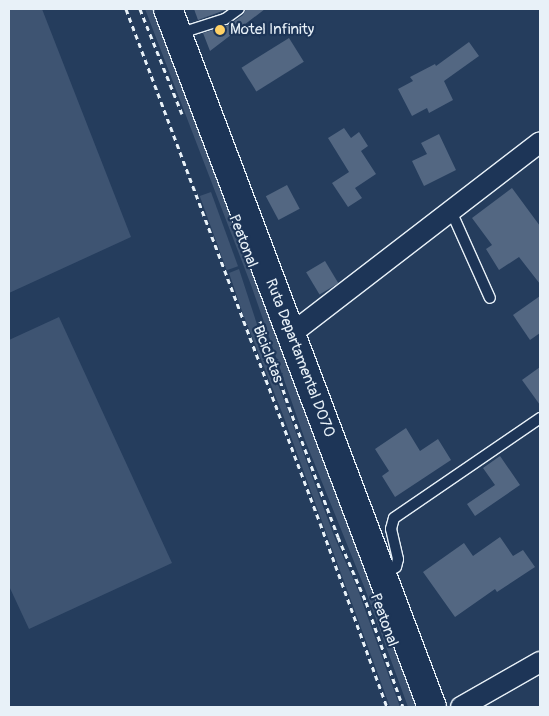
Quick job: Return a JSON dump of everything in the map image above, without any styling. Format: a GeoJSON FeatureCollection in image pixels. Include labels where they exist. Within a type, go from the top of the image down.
{"type":"FeatureCollection","features":[{"type":"Feature","properties":{"kind":"main road","name":"Ruta Departamental D070"},"geometry":{"type":"LineString","coordinates":[[168,9],[432,707]]}},
{"type":"Feature","properties":{"kind":"street"},"geometry":{"type":"LineString","coordinates":[[291,334],[540,142]]}},
{"type":"Feature","properties":{"kind":"street"},"geometry":{"type":"LineString","coordinates":[[461,707],[540,662]]}},
{"type":"Feature","properties":{"kind":"lane"},"geometry":{"type":"LineString","coordinates":[[177,34],[225,19],[239,9]]}},
{"type":"Feature","properties":{"kind":"lane"},"geometry":{"type":"LineString","coordinates":[[451,210],[490,298]]}},
{"type":"Feature","properties":{"kind":"lane"},"geometry":{"type":"LineString","coordinates":[[383,575],[396,567],[398,559],[391,530],[394,518],[540,418]]}},
{"type":"Feature","properties":{"kind":"path","name":"Bicicletas"},"geometry":{"type":"LineString","coordinates":[[126,9],[320,523],[387,707]]}},
{"type":"Feature","properties":{"kind":"path"},"geometry":{"type":"LineString","coordinates":[[140,9],[184,120]]}},
{"type":"Feature","properties":{"kind":"path","name":"Peatonal"},"geometry":{"type":"LineString","coordinates":[[258,315],[289,407],[338,537],[366,602],[404,707]]}},
{"type":"Feature","properties":{"kind":"shaded area"},"geometry":{"type":"Polygon","coordinates":[[[9,9],[42,9],[131,237],[9,293],[9,9]]]}},
{"type":"Feature","properties":{"kind":"shaded area"},"geometry":{"type":"Polygon","coordinates":[[[145,9],[153,9],[416,707],[408,707],[365,589],[305,440],[251,285],[145,9]]]}},
{"type":"Feature","properties":{"kind":"shaded area"},"geometry":{"type":"Polygon","coordinates":[[[211,192],[238,266],[227,270],[200,196],[211,192]]]}},
{"type":"Feature","properties":{"kind":"shaded area"},"geometry":{"type":"Polygon","coordinates":[[[239,269],[265,349],[334,536],[358,590],[400,707],[390,707],[283,415],[243,314],[229,273],[239,269]]]}},
{"type":"Feature","properties":{"kind":"shaded area"},"geometry":{"type":"Polygon","coordinates":[[[59,317],[172,563],[29,629],[9,586],[9,340],[59,317]]]}},
{"type":"Feature","properties":{"kind":"building"},"geometry":{"type":"Polygon","coordinates":[[[194,9],[228,9],[198,20],[194,9]]]}},
{"type":"Feature","properties":{"kind":"building"},"geometry":{"type":"Polygon","coordinates":[[[246,9],[265,9],[210,51],[203,33],[229,25],[243,15],[246,9]]]}},
{"type":"Feature","properties":{"kind":"building"},"geometry":{"type":"Polygon","coordinates":[[[289,38],[304,62],[256,91],[242,68],[289,38]]]}},
{"type":"Feature","properties":{"kind":"building"},"geometry":{"type":"Polygon","coordinates":[[[469,42],[479,56],[444,81],[453,100],[429,113],[427,108],[412,116],[398,89],[413,81],[410,77],[435,64],[436,66],[469,42]]]}},
{"type":"Feature","properties":{"kind":"building"},"geometry":{"type":"Polygon","coordinates":[[[344,128],[351,138],[359,132],[368,146],[361,151],[376,174],[355,188],[362,198],[348,207],[332,183],[349,172],[328,138],[344,128]]]}},
{"type":"Feature","properties":{"kind":"building"},"geometry":{"type":"Polygon","coordinates":[[[439,134],[456,170],[424,186],[412,161],[427,154],[421,143],[439,134]]]}},
{"type":"Feature","properties":{"kind":"building"},"geometry":{"type":"Polygon","coordinates":[[[287,185],[300,209],[278,220],[266,196],[287,185]]]}},
{"type":"Feature","properties":{"kind":"building"},"geometry":{"type":"Polygon","coordinates":[[[512,188],[540,226],[540,284],[519,257],[499,270],[486,249],[492,245],[472,218],[512,188]]]}},
{"type":"Feature","properties":{"kind":"building"},"geometry":{"type":"Polygon","coordinates":[[[325,261],[338,283],[320,295],[306,272],[325,261]]]}},
{"type":"Feature","properties":{"kind":"building"},"geometry":{"type":"Polygon","coordinates":[[[540,296],[540,333],[530,340],[513,315],[540,296]]]}},
{"type":"Feature","properties":{"kind":"building"},"geometry":{"type":"Polygon","coordinates":[[[540,367],[540,405],[522,380],[540,367]]]}},
{"type":"Feature","properties":{"kind":"building"},"geometry":{"type":"Polygon","coordinates":[[[406,428],[420,451],[438,439],[451,460],[395,497],[382,476],[389,471],[375,449],[406,428]]]}},
{"type":"Feature","properties":{"kind":"building"},"geometry":{"type":"Polygon","coordinates":[[[500,456],[520,485],[475,516],[467,504],[495,485],[483,468],[500,456]]]}},
{"type":"Feature","properties":{"kind":"building"},"geometry":{"type":"Polygon","coordinates":[[[500,537],[513,556],[523,550],[535,567],[497,592],[495,589],[455,617],[423,572],[464,543],[473,556],[500,537]]]}},
{"type":"Feature","properties":{"kind":"place","name":"Motel Infinity"},"geometry":{"type":"Point","coordinates":[220,30]}}]}
